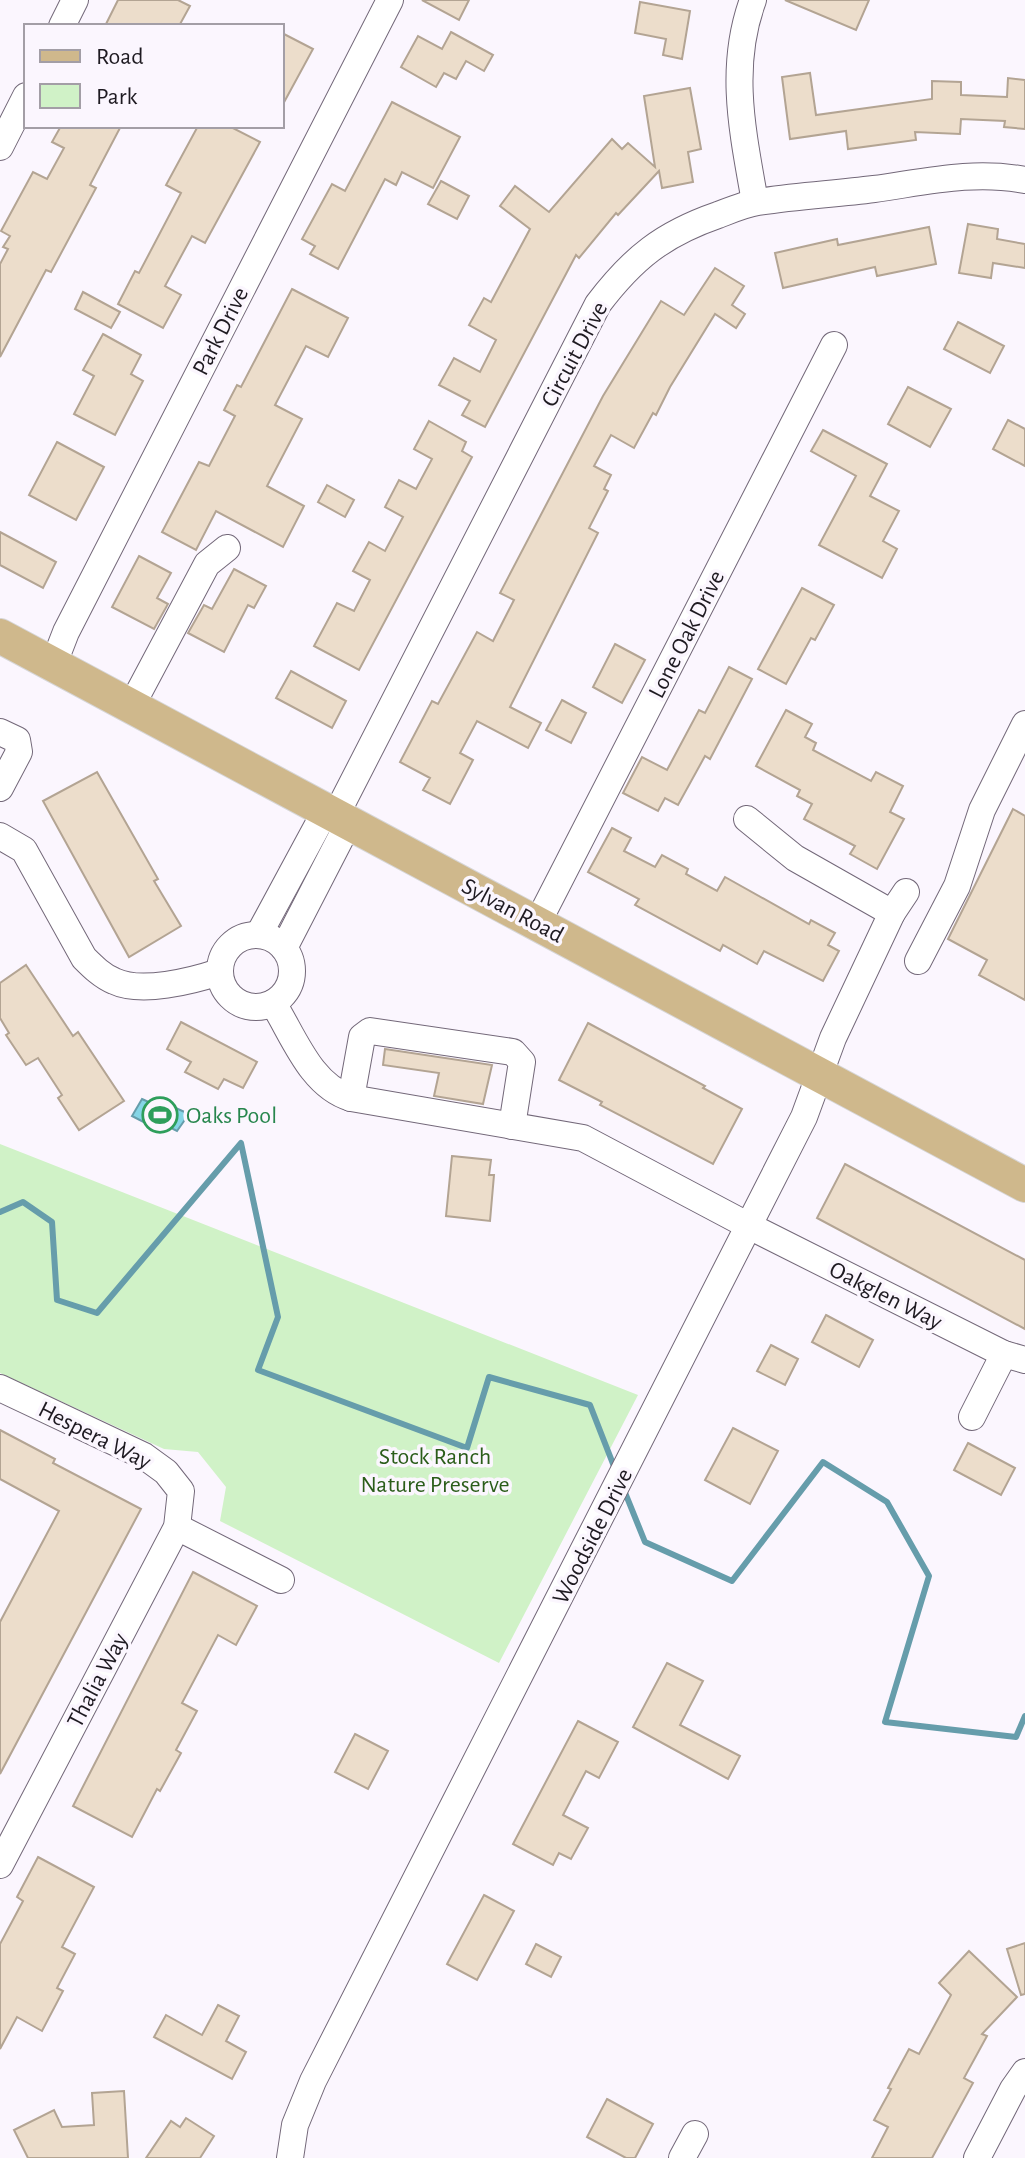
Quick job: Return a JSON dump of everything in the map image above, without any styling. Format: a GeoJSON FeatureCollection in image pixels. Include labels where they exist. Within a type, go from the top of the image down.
{"type":"FeatureCollection","features":[{"type":"Feature","properties":{"kind":"main road","name":"Sylvan Road"},"geometry":{"type":"LineString","coordinates":[[0,636],[820,1077],[1022,1178]]}},
{"type":"Feature","properties":{"kind":"street"},"geometry":{"type":"LineString","coordinates":[[63,24],[75,0]]}},
{"type":"Feature","properties":{"kind":"street","name":"Park Drive"},"geometry":{"type":"LineString","coordinates":[[54,663],[66,632],[390,0]]}},
{"type":"Feature","properties":{"kind":"street"},"geometry":{"type":"LineString","coordinates":[[753,0],[739,52],[737,82],[755,202]]}},
{"type":"Feature","properties":{"kind":"street"},"geometry":{"type":"LineString","coordinates":[[0,147],[24,100]]}},
{"type":"Feature","properties":{"kind":"street","name":"Circuit Drive"},"geometry":{"type":"LineString","coordinates":[[337,816],[598,304],[637,259],[685,226],[755,202],[947,177],[982,175],[1025,180]]}},
{"type":"Feature","properties":{"kind":"street","name":"Lone Oak Drive"},"geometry":{"type":"LineString","coordinates":[[537,924],[834,345]]}},
{"type":"Feature","properties":{"kind":"street"},"geometry":{"type":"LineString","coordinates":[[132,705],[207,564],[227,548]]}},
{"type":"Feature","properties":{"kind":"street"},"geometry":{"type":"LineString","coordinates":[[918,961],[957,886],[982,810],[1025,724]]}},
{"type":"Feature","properties":{"kind":"street"},"geometry":{"type":"LineString","coordinates":[[0,732],[17,740],[19,752],[0,788]]}},
{"type":"Feature","properties":{"kind":"street"},"geometry":{"type":"LineString","coordinates":[[259,934],[337,816]]}},
{"type":"Feature","properties":{"kind":"street"},"geometry":{"type":"LineString","coordinates":[[284,948],[337,816]]}},
{"type":"Feature","properties":{"kind":"street","name":"Woodside Drive"},"geometry":{"type":"LineString","coordinates":[[290,2158],[295,2125],[313,2081],[804,1117],[833,1038],[899,903],[795,858],[747,819]]}},
{"type":"Feature","properties":{"kind":"street"},"geometry":{"type":"LineString","coordinates":[[0,836],[24,850],[84,958],[98,972],[115,982],[136,987],[196,980],[219,972]]}},
{"type":"Feature","properties":{"kind":"street"},"geometry":{"type":"LineString","coordinates":[[259,934],[271,937],[284,948],[292,966],[288,989],[273,1003],[259,1008],[236,1002],[221,983],[219,972],[221,960],[236,940],[259,934]]}},
{"type":"Feature","properties":{"kind":"street"},"geometry":{"type":"LineString","coordinates":[[273,1003],[320,1081],[332,1091],[351,1098],[362,1037],[370,1031],[513,1052],[522,1062],[512,1126]]}},
{"type":"Feature","properties":{"kind":"street","name":"Oakglen Way"},"geometry":{"type":"LineString","coordinates":[[351,1098],[583,1138],[749,1226],[1015,1357]]}},
{"type":"Feature","properties":{"kind":"street"},"geometry":{"type":"LineString","coordinates":[[972,1417],[1015,1357]]}},
{"type":"Feature","properties":{"kind":"street","name":"Hespera Way"},"geometry":{"type":"LineString","coordinates":[[0,1388],[144,1456],[166,1472],[181,1491]]}},
{"type":"Feature","properties":{"kind":"street","name":"Thalia Way"},"geometry":{"type":"LineString","coordinates":[[0,1865],[177,1527],[181,1491]]}},
{"type":"Feature","properties":{"kind":"street"},"geometry":{"type":"LineString","coordinates":[[177,1527],[281,1580]]}},
{"type":"Feature","properties":{"kind":"street"},"geometry":{"type":"LineString","coordinates":[[977,2158],[1025,2072]]}},
{"type":"Feature","properties":{"kind":"street"},"geometry":{"type":"LineString","coordinates":[[682,2158],[695,2134]]}},
{"type":"Feature","properties":{"kind":"green space","name":"Stock Ranch Nature Preserve"},"geometry":{"type":"Polygon","coordinates":[[[0,1144],[638,1395],[499,1663],[220,1521],[226,1487],[198,1452],[164,1449],[0,1373],[0,1144]]]}},
{"type":"Feature","properties":{"kind":"water","name":"Oaks Pool"},"geometry":{"type":"Polygon","coordinates":[[[142,1099],[153,1104],[156,1099],[189,1114],[177,1131],[159,1122],[155,1128],[132,1116],[142,1099]]]}},
{"type":"Feature","properties":{"kind":"building"},"geometry":{"type":"Polygon","coordinates":[[[118,0],[178,0],[190,6],[180,24],[106,24],[118,0]]]}},
{"type":"Feature","properties":{"kind":"building"},"geometry":{"type":"Polygon","coordinates":[[[422,0],[469,0],[459,20],[422,0]]]}},
{"type":"Feature","properties":{"kind":"building"},"geometry":{"type":"Polygon","coordinates":[[[785,0],[869,0],[856,30],[785,0]]]}},
{"type":"Feature","properties":{"kind":"building"},"geometry":{"type":"Polygon","coordinates":[[[640,2],[690,11],[682,59],[663,55],[666,39],[635,33],[640,2]]]}},
{"type":"Feature","properties":{"kind":"building"},"geometry":{"type":"Polygon","coordinates":[[[451,32],[493,55],[484,71],[466,61],[456,79],[444,73],[436,87],[401,67],[418,36],[442,49],[451,32]]]}},
{"type":"Feature","properties":{"kind":"building"},"geometry":{"type":"Polygon","coordinates":[[[284,34],[313,49],[284,102],[284,34]]]}},
{"type":"Feature","properties":{"kind":"building"},"geometry":{"type":"Polygon","coordinates":[[[810,73],[816,115],[932,99],[932,81],[961,82],[961,95],[1007,97],[1008,78],[1025,80],[1025,129],[1004,127],[1005,121],[961,119],[960,134],[915,132],[916,140],[848,149],[846,131],[790,139],[782,77],[810,73]]]}},
{"type":"Feature","properties":{"kind":"building"},"geometry":{"type":"Polygon","coordinates":[[[690,88],[701,149],[688,152],[693,182],[662,188],[659,171],[618,215],[616,213],[579,258],[576,255],[485,427],[462,415],[470,401],[439,385],[454,358],[480,372],[496,340],[469,325],[484,298],[491,302],[530,229],[500,206],[515,186],[549,212],[612,139],[622,149],[628,143],[655,167],[644,96],[690,88]]]}},
{"type":"Feature","properties":{"kind":"building"},"geometry":{"type":"Polygon","coordinates":[[[392,102],[460,137],[433,188],[402,172],[396,185],[385,179],[338,269],[310,254],[315,246],[302,239],[332,184],[345,191],[392,102]]]}},
{"type":"Feature","properties":{"kind":"building"},"geometry":{"type":"Polygon","coordinates":[[[60,128],[120,128],[90,185],[96,188],[51,272],[46,270],[0,357],[0,264],[8,249],[3,247],[10,236],[1,231],[33,172],[47,179],[64,148],[52,142],[60,128]]]}},
{"type":"Feature","properties":{"kind":"building"},"geometry":{"type":"Polygon","coordinates":[[[197,128],[233,128],[260,142],[205,243],[192,236],[165,286],[181,295],[163,328],[118,304],[135,271],[139,273],[181,193],[166,185],[197,128]]]}},
{"type":"Feature","properties":{"kind":"building"},"geometry":{"type":"Polygon","coordinates":[[[441,181],[469,196],[457,219],[428,204],[441,181]]]}},
{"type":"Feature","properties":{"kind":"building"},"geometry":{"type":"Polygon","coordinates":[[[968,224],[998,229],[997,239],[1025,244],[1025,268],[993,263],[991,278],[959,273],[968,224]]]}},
{"type":"Feature","properties":{"kind":"building"},"geometry":{"type":"Polygon","coordinates":[[[929,227],[936,264],[877,276],[875,267],[783,288],[775,253],[837,239],[838,245],[929,227]]]}},
{"type":"Feature","properties":{"kind":"building"},"geometry":{"type":"Polygon","coordinates":[[[715,268],[744,286],[732,305],[745,314],[736,328],[715,314],[634,448],[611,435],[594,466],[611,475],[604,489],[608,491],[589,528],[598,533],[510,707],[541,723],[528,748],[477,721],[460,753],[473,760],[450,804],[423,790],[430,778],[400,762],[432,701],[438,704],[477,632],[493,641],[514,600],[500,593],[603,396],[661,301],[684,315],[715,268]]]}},
{"type":"Feature","properties":{"kind":"building"},"geometry":{"type":"Polygon","coordinates":[[[292,289],[348,318],[328,357],[306,346],[275,405],[302,419],[267,486],[304,506],[283,547],[216,511],[196,550],[162,532],[199,462],[209,466],[235,416],[224,410],[237,385],[241,387],[292,289]]]}},
{"type":"Feature","properties":{"kind":"building"},"geometry":{"type":"Polygon","coordinates":[[[83,292],[120,312],[111,328],[75,309],[83,292]]]}},
{"type":"Feature","properties":{"kind":"building"},"geometry":{"type":"Polygon","coordinates":[[[958,322],[1004,346],[990,373],[944,349],[958,322]]]}},
{"type":"Feature","properties":{"kind":"building"},"geometry":{"type":"Polygon","coordinates":[[[103,334],[141,355],[131,374],[143,381],[115,435],[74,414],[94,376],[83,370],[103,334]]]}},
{"type":"Feature","properties":{"kind":"building"},"geometry":{"type":"Polygon","coordinates":[[[908,387],[951,409],[930,447],[888,424],[908,387]]]}},
{"type":"Feature","properties":{"kind":"building"},"geometry":{"type":"Polygon","coordinates":[[[1008,420],[1025,429],[1025,466],[993,449],[1008,420]]]}},
{"type":"Feature","properties":{"kind":"building"},"geometry":{"type":"Polygon","coordinates":[[[429,421],[466,442],[462,451],[472,457],[359,670],[314,646],[337,603],[354,611],[370,580],[353,571],[369,542],[385,551],[403,517],[385,507],[399,480],[416,489],[432,459],[414,449],[429,421]]]}},
{"type":"Feature","properties":{"kind":"building"},"geometry":{"type":"Polygon","coordinates":[[[823,430],[887,464],[870,496],[899,511],[883,541],[897,549],[882,578],[819,545],[856,476],[811,451],[823,430]]]}},
{"type":"Feature","properties":{"kind":"building"},"geometry":{"type":"Polygon","coordinates":[[[57,442],[104,467],[76,520],[29,495],[57,442]]]}},
{"type":"Feature","properties":{"kind":"building"},"geometry":{"type":"Polygon","coordinates":[[[327,485],[354,500],[345,517],[318,502],[327,485]]]}},
{"type":"Feature","properties":{"kind":"building"},"geometry":{"type":"Polygon","coordinates":[[[0,532],[56,562],[43,588],[0,565],[0,532]]]}},
{"type":"Feature","properties":{"kind":"building"},"geometry":{"type":"Polygon","coordinates":[[[139,556],[171,573],[157,598],[168,604],[154,629],[112,607],[139,556]]]}},
{"type":"Feature","properties":{"kind":"building"},"geometry":{"type":"Polygon","coordinates":[[[234,569],[266,586],[254,608],[248,605],[224,652],[188,633],[204,605],[212,609],[234,569]]]}},
{"type":"Feature","properties":{"kind":"building"},"geometry":{"type":"Polygon","coordinates":[[[802,588],[834,605],[815,640],[811,638],[786,684],[758,669],[802,588]]]}},
{"type":"Feature","properties":{"kind":"building"},"geometry":{"type":"Polygon","coordinates":[[[615,644],[645,660],[622,703],[593,687],[615,644]]]}},
{"type":"Feature","properties":{"kind":"building"},"geometry":{"type":"Polygon","coordinates":[[[729,667],[752,679],[710,759],[705,756],[678,805],[665,798],[658,811],[623,793],[642,757],[667,770],[699,710],[705,713],[729,667]]]}},
{"type":"Feature","properties":{"kind":"building"},"geometry":{"type":"Polygon","coordinates":[[[291,671],[346,701],[332,728],[276,698],[291,671]]]}},
{"type":"Feature","properties":{"kind":"building"},"geometry":{"type":"Polygon","coordinates":[[[562,700],[586,713],[571,743],[546,730],[562,700]]]}},
{"type":"Feature","properties":{"kind":"building"},"geometry":{"type":"Polygon","coordinates":[[[786,710],[812,724],[805,737],[816,743],[813,750],[871,781],[876,772],[903,786],[890,812],[904,819],[877,869],[850,854],[855,846],[804,819],[812,804],[797,796],[800,790],[756,766],[786,710]]]}},
{"type":"Feature","properties":{"kind":"building"},"geometry":{"type":"Polygon","coordinates":[[[97,772],[181,926],[129,957],[43,801],[97,772]]]}},
{"type":"Feature","properties":{"kind":"building"},"geometry":{"type":"Polygon","coordinates":[[[1013,809],[1025,816],[1025,1000],[979,975],[987,960],[948,939],[1013,809]]]}},
{"type":"Feature","properties":{"kind":"building"},"geometry":{"type":"Polygon","coordinates":[[[612,828],[631,838],[624,851],[655,867],[662,855],[688,869],[686,874],[717,891],[725,877],[809,924],[811,920],[835,933],[828,945],[839,951],[823,981],[764,951],[757,964],[723,945],[720,951],[635,905],[639,899],[588,872],[612,828]]]}},
{"type":"Feature","properties":{"kind":"building"},"geometry":{"type":"Polygon","coordinates":[[[26,965],[73,1036],[78,1032],[124,1101],[79,1130],[58,1098],[62,1095],[38,1058],[26,1065],[6,1035],[9,1033],[0,1018],[0,983],[26,965]]]}},
{"type":"Feature","properties":{"kind":"building"},"geometry":{"type":"Polygon","coordinates":[[[181,1022],[257,1062],[243,1088],[224,1079],[218,1089],[185,1072],[191,1062],[167,1049],[181,1022]]]}},
{"type":"Feature","properties":{"kind":"building"},"geometry":{"type":"Polygon","coordinates":[[[588,1023],[742,1109],[713,1164],[559,1080],[588,1023]]]}},
{"type":"Feature","properties":{"kind":"building"},"geometry":{"type":"Polygon","coordinates":[[[385,1049],[492,1065],[483,1104],[434,1096],[439,1073],[383,1065],[385,1049]]]}},
{"type":"Feature","properties":{"kind":"building"},"geometry":{"type":"Polygon","coordinates":[[[452,1156],[491,1160],[489,1175],[494,1175],[490,1221],[446,1216],[452,1156]]]}},
{"type":"Feature","properties":{"kind":"building"},"geometry":{"type":"Polygon","coordinates":[[[845,1164],[1025,1260],[1025,1329],[817,1218],[845,1164]]]}},
{"type":"Feature","properties":{"kind":"building"},"geometry":{"type":"Polygon","coordinates":[[[826,1315],[873,1340],[859,1367],[812,1342],[826,1315]]]}},
{"type":"Feature","properties":{"kind":"building"},"geometry":{"type":"Polygon","coordinates":[[[771,1345],[798,1359],[785,1385],[757,1371],[771,1345]]]}},
{"type":"Feature","properties":{"kind":"building"},"geometry":{"type":"Polygon","coordinates":[[[733,1428],[778,1451],[750,1504],[705,1480],[733,1428]]]}},
{"type":"Feature","properties":{"kind":"building"},"geometry":{"type":"Polygon","coordinates":[[[0,1430],[55,1459],[53,1463],[141,1509],[0,1774],[0,1622],[59,1511],[0,1479],[0,1430]]]}},
{"type":"Feature","properties":{"kind":"building"},"geometry":{"type":"Polygon","coordinates":[[[968,1443],[1015,1468],[1001,1495],[954,1470],[968,1443]]]}},
{"type":"Feature","properties":{"kind":"building"},"geometry":{"type":"Polygon","coordinates":[[[193,1572],[257,1606],[236,1645],[218,1635],[182,1703],[197,1711],[176,1750],[181,1753],[160,1791],[157,1789],[132,1837],[73,1806],[193,1572]]]}},
{"type":"Feature","properties":{"kind":"building"},"geometry":{"type":"Polygon","coordinates":[[[667,1663],[703,1681],[680,1725],[740,1756],[728,1779],[633,1727],[667,1663]]]}},
{"type":"Feature","properties":{"kind":"building"},"geometry":{"type":"Polygon","coordinates":[[[578,1721],[618,1742],[599,1778],[586,1771],[563,1815],[588,1828],[571,1859],[559,1853],[553,1865],[513,1844],[578,1721]]]}},
{"type":"Feature","properties":{"kind":"building"},"geometry":{"type":"Polygon","coordinates":[[[355,1734],[388,1751],[368,1789],[335,1772],[355,1734]]]}},
{"type":"Feature","properties":{"kind":"building"},"geometry":{"type":"Polygon","coordinates":[[[38,1857],[94,1887],[62,1947],[75,1954],[57,1988],[63,1991],[42,2031],[17,2017],[0,2049],[0,1944],[23,1901],[17,1897],[38,1857]]]}},
{"type":"Feature","properties":{"kind":"building"},"geometry":{"type":"Polygon","coordinates":[[[484,1895],[514,1911],[477,1980],[447,1964],[484,1895]]]}},
{"type":"Feature","properties":{"kind":"building"},"geometry":{"type":"Polygon","coordinates":[[[1025,1943],[1025,1994],[1021,1995],[1007,1949],[1025,1943]]]}},
{"type":"Feature","properties":{"kind":"building"},"geometry":{"type":"Polygon","coordinates":[[[536,1944],[561,1957],[551,1977],[526,1964],[536,1944]]]}},
{"type":"Feature","properties":{"kind":"building"},"geometry":{"type":"Polygon","coordinates":[[[969,1951],[1017,1997],[982,2034],[987,2036],[964,2078],[973,2083],[932,2158],[872,2158],[888,2127],[874,2120],[891,2089],[888,2088],[909,2049],[919,2054],[951,1995],[939,1983],[969,1951]]]}},
{"type":"Feature","properties":{"kind":"building"},"geometry":{"type":"Polygon","coordinates":[[[218,2005],[239,2016],[226,2041],[246,2052],[232,2079],[154,2037],[166,2015],[202,2035],[218,2005]]]}},
{"type":"Feature","properties":{"kind":"building"},"geometry":{"type":"Polygon","coordinates":[[[124,2091],[128,2158],[28,2158],[14,2130],[54,2110],[62,2127],[94,2125],[92,2093],[124,2091]]]}},
{"type":"Feature","properties":{"kind":"building"},"geometry":{"type":"Polygon","coordinates":[[[607,2099],[653,2124],[635,2158],[626,2158],[587,2137],[607,2099]]]}},
{"type":"Feature","properties":{"kind":"building"},"geometry":{"type":"Polygon","coordinates":[[[186,2118],[214,2136],[200,2158],[146,2158],[171,2121],[180,2127],[186,2118]]]}},
{"type":"Feature","properties":{"kind":"waterway"},"geometry":{"type":"LineString","coordinates":[[0,1212],[23,1202],[52,1222],[57,1300],[97,1313],[241,1143],[278,1317],[258,1370],[467,1448],[489,1377],[590,1405],[615,1469]]}},
{"type":"Feature","properties":{"kind":"waterway"},"geometry":{"type":"LineString","coordinates":[[624,1490],[645,1542],[732,1581],[823,1462],[887,1502],[929,1576],[885,1722],[1016,1737],[1025,1716]]}},
{"type":"Feature","properties":{"kind":"place","name":"Oaks Pool"},"geometry":{"type":"Point","coordinates":[160,1115]}}]}
